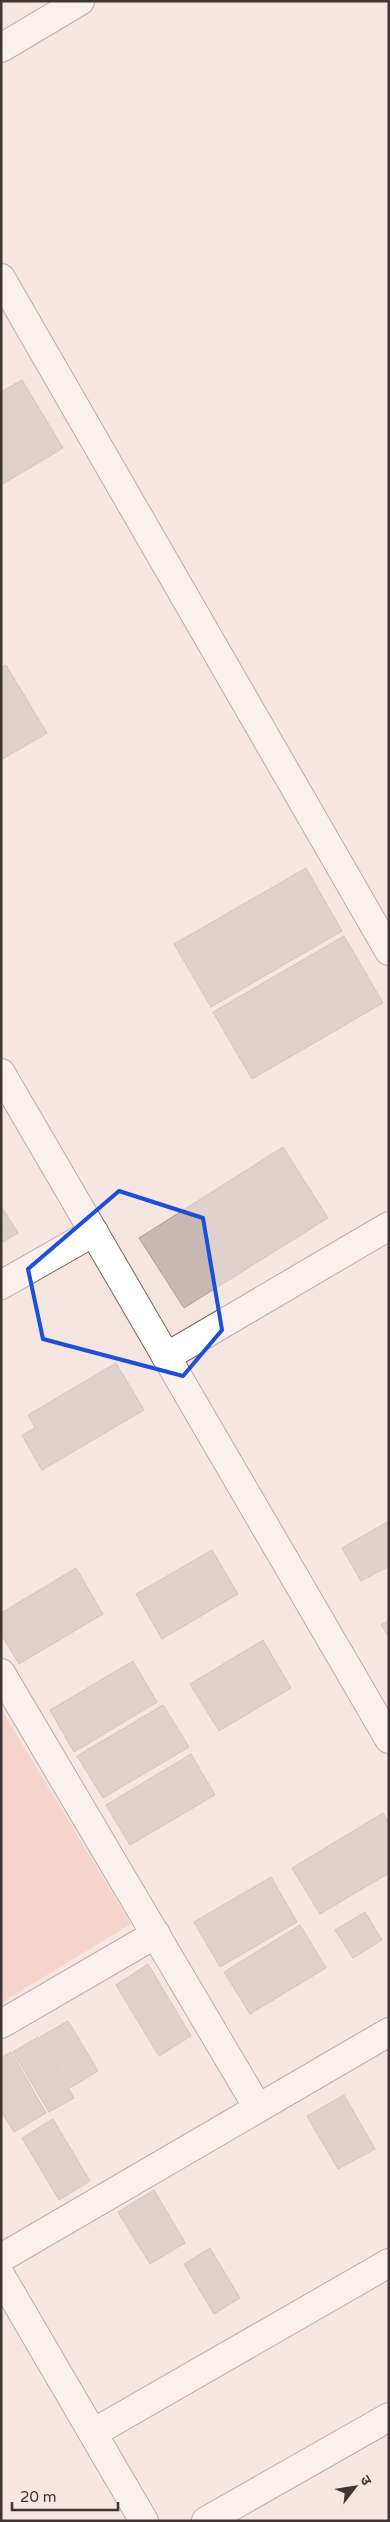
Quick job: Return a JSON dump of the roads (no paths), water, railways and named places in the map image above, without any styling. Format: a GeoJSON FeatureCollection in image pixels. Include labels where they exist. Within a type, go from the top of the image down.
{"type":"FeatureCollection","features":[{"type":"Feature","properties":{"kind":"street"},"geometry":{"type":"LineString","coordinates":[[1,48],[80,1]]}},
{"type":"Feature","properties":{"kind":"street"},"geometry":{"type":"LineString","coordinates":[[1,278],[389,951]]}},
{"type":"Feature","properties":{"kind":"street"},"geometry":{"type":"LineString","coordinates":[[1,1073],[389,1739]]}},
{"type":"Feature","properties":{"kind":"street"},"geometry":{"type":"LineString","coordinates":[[166,1357],[389,1226]]}},
{"type":"Feature","properties":{"kind":"street"},"geometry":{"type":"LineString","coordinates":[[1,1285],[94,1232]]}},
{"type":"Feature","properties":{"kind":"street"},"geometry":{"type":"LineString","coordinates":[[1,1673],[258,2108]]}},
{"type":"Feature","properties":{"kind":"street"},"geometry":{"type":"LineString","coordinates":[[1,2024],[156,1934]]}},
{"type":"Feature","properties":{"kind":"street"},"geometry":{"type":"LineString","coordinates":[[1,2258],[389,2032]]}},
{"type":"Feature","properties":{"kind":"street"},"geometry":{"type":"LineString","coordinates":[[93,2433],[385,2273]]}},
{"type":"Feature","properties":{"kind":"street"},"geometry":{"type":"LineString","coordinates":[[1,2276],[144,2521]]}},
{"type":"Feature","properties":{"kind":"street"},"geometry":{"type":"LineString","coordinates":[[206,2521],[389,2417]]}}]}
